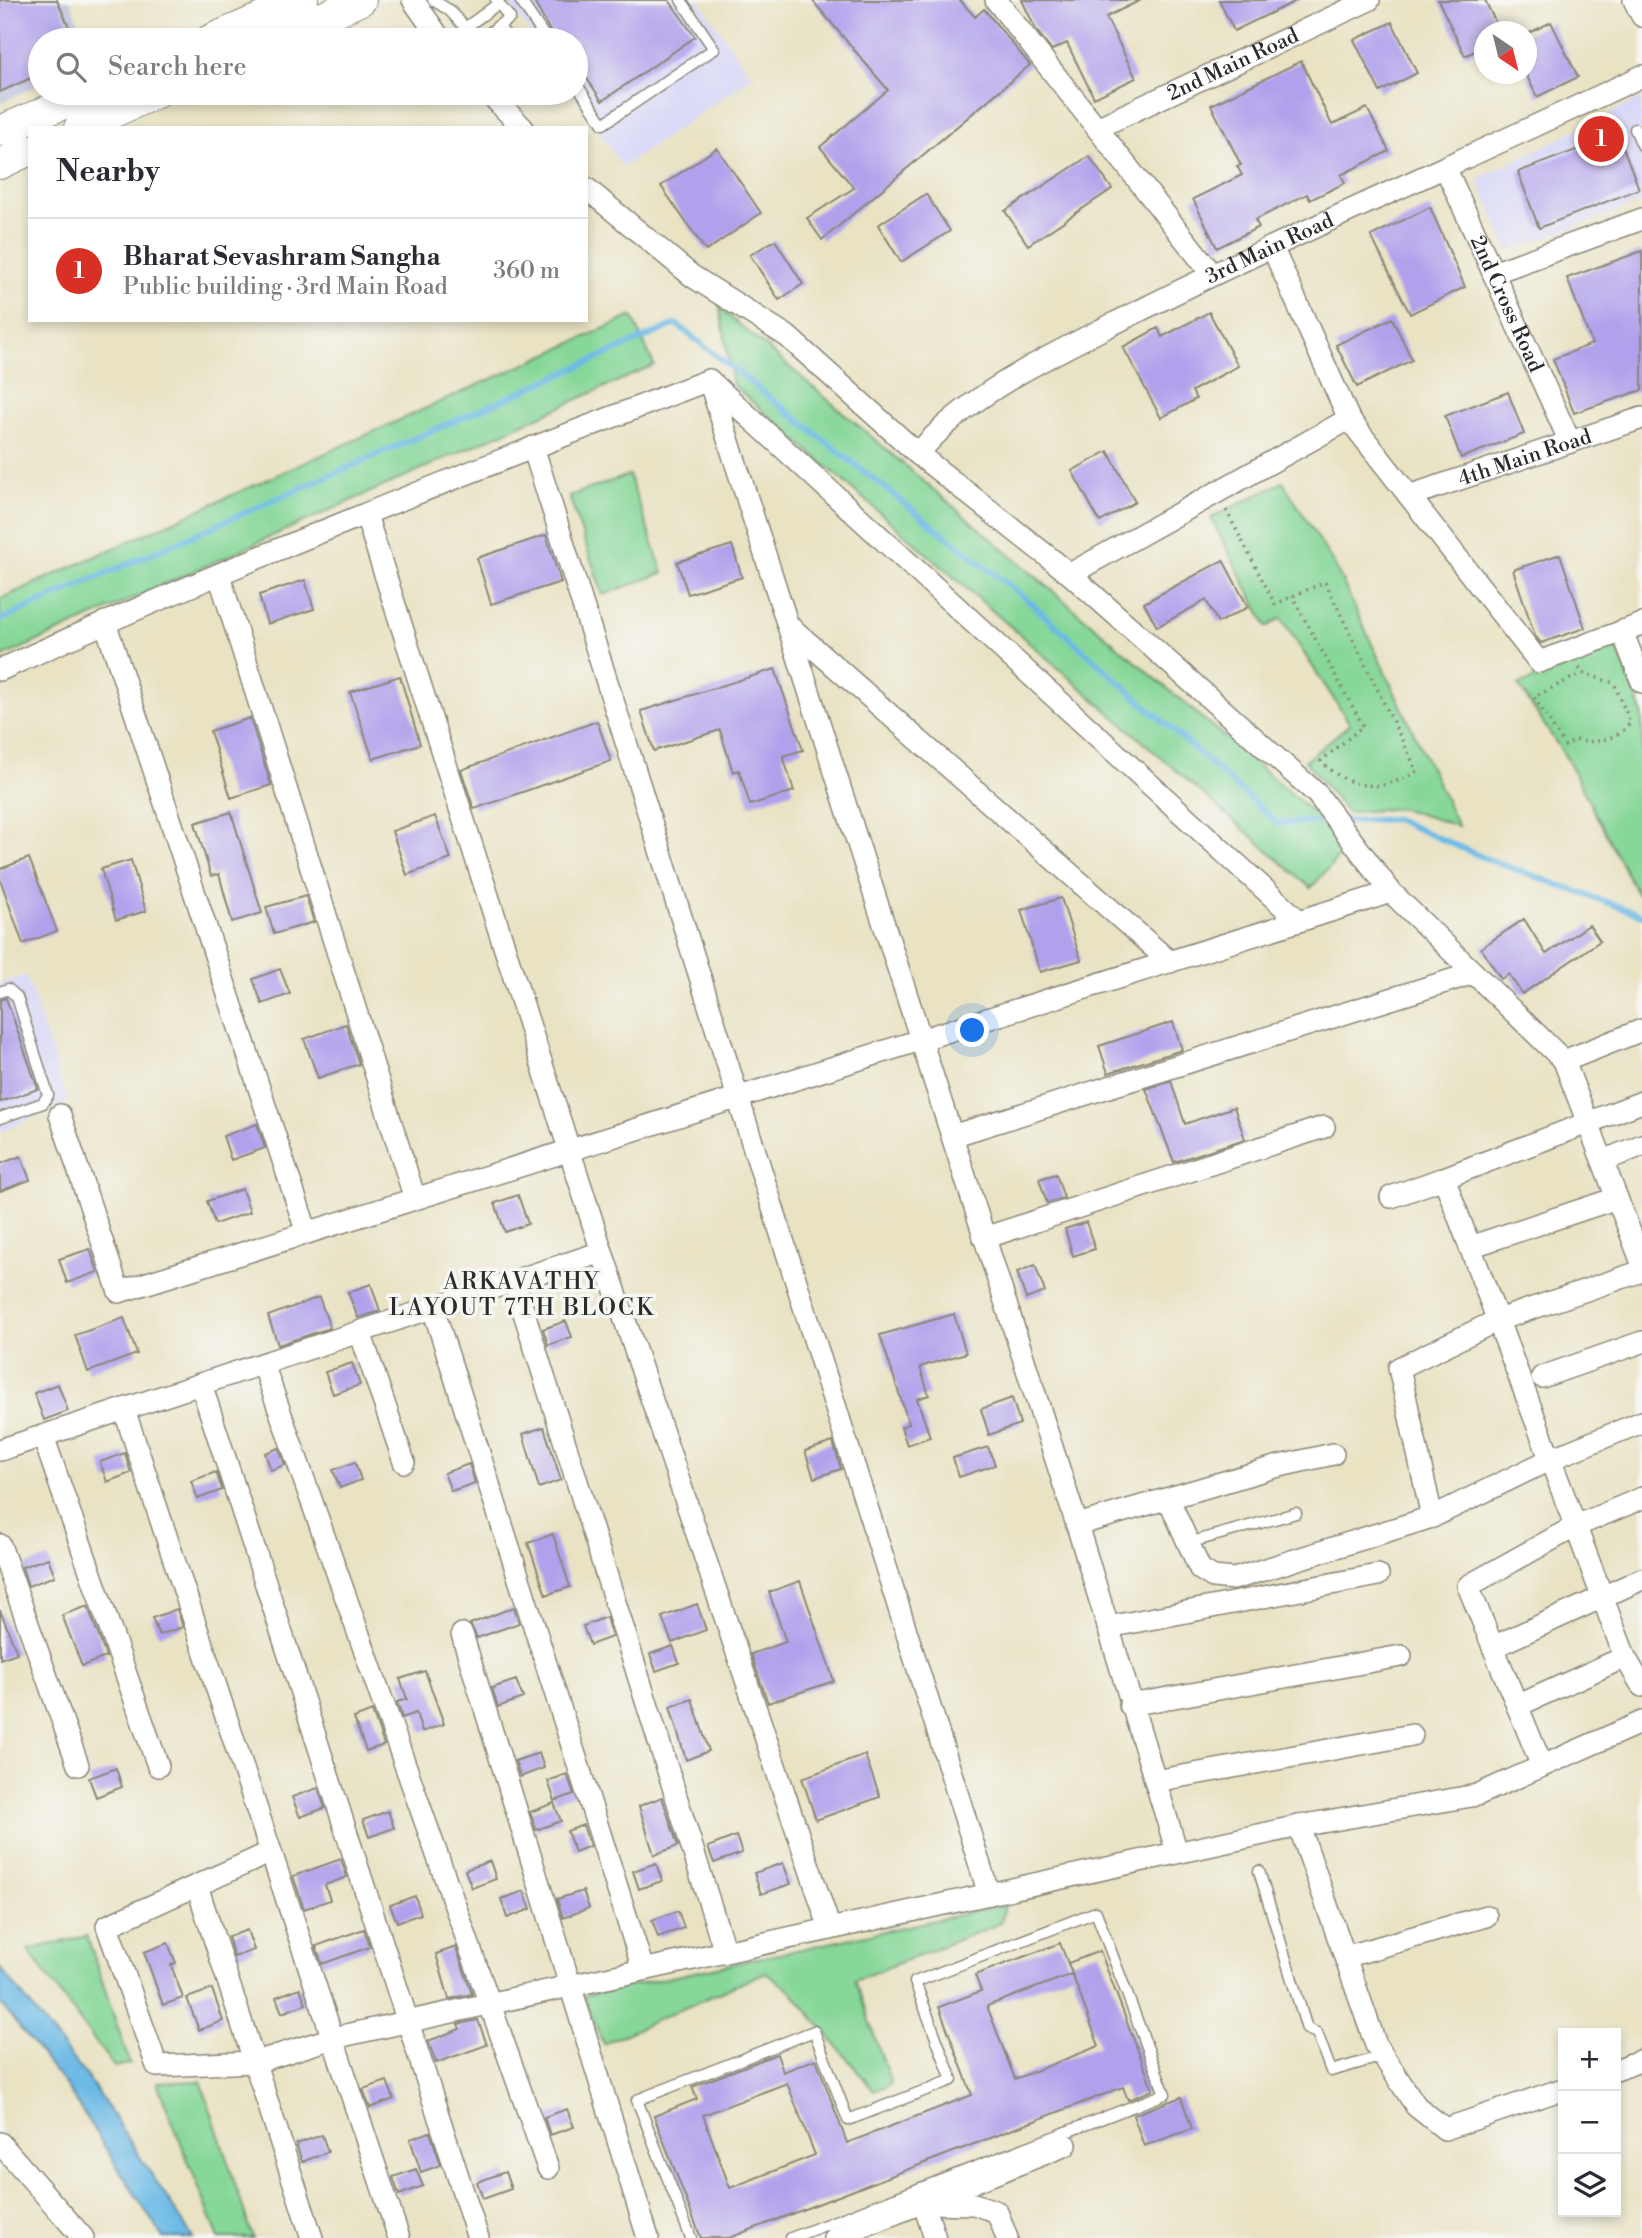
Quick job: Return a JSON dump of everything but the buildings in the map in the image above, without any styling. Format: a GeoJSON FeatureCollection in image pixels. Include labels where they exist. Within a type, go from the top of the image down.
{"type":"FeatureCollection","features":[{"type":"Feature","properties":{"kind":"main road"},"geometry":{"type":"LineString","coordinates":[[238,28],[303,0]]}},
{"type":"Feature","properties":{"kind":"main road"},"geometry":{"type":"LineString","coordinates":[[299,28],[361,0]]}},
{"type":"Feature","properties":{"kind":"main road"},"geometry":{"type":"LineString","coordinates":[[0,131],[61,105]]}},
{"type":"Feature","properties":{"kind":"main road"},"geometry":{"type":"LineString","coordinates":[[83,126],[130,105]]}},
{"type":"Feature","properties":{"kind":"main road"},"geometry":{"type":"LineString","coordinates":[[0,164],[28,151]]}},
{"type":"Feature","properties":{"kind":"street"},"geometry":{"type":"LineString","coordinates":[[413,0],[433,28]]}},
{"type":"Feature","properties":{"kind":"street"},"geometry":{"type":"LineString","coordinates":[[996,0],[1212,274]]}},
{"type":"Feature","properties":{"kind":"street","name":"2nd Main Road"},"geometry":{"type":"LineString","coordinates":[[1097,128],[1369,0]]}},
{"type":"Feature","properties":{"kind":"street"},"geometry":{"type":"LineString","coordinates":[[1634,0],[1642,16]]}},
{"type":"Feature","properties":{"kind":"street","name":"3rd Main Road"},"geometry":{"type":"LineString","coordinates":[[918,454],[944,424],[974,402],[1112,325],[1212,274],[1642,76]]}},
{"type":"Feature","properties":{"kind":"street"},"geometry":{"type":"LineString","coordinates":[[501,105],[521,126]]}},
{"type":"Feature","properties":{"kind":"street","name":"2nd Cross Road"},"geometry":{"type":"LineString","coordinates":[[1445,167],[1570,442]]}},
{"type":"Feature","properties":{"kind":"street"},"geometry":{"type":"LineString","coordinates":[[588,190],[692,276],[787,336],[918,454],[1070,575],[1317,794],[1391,892],[1564,1060],[1642,1263]]}},
{"type":"Feature","properties":{"kind":"street"},"geometry":{"type":"LineString","coordinates":[[1493,273],[1642,219]]}},
{"type":"Feature","properties":{"kind":"street"},"geometry":{"type":"LineString","coordinates":[[1272,247],[1349,419],[1539,662],[1632,628],[1642,682]]}},
{"type":"Feature","properties":{"kind":"street"},"geometry":{"type":"LineString","coordinates":[[0,670],[105,622],[219,575],[533,447],[709,380]]}},
{"type":"Feature","properties":{"kind":"street"},"geometry":{"type":"LineString","coordinates":[[709,380],[1077,1525],[1177,1853]]}},
{"type":"Feature","properties":{"kind":"street"},"geometry":{"type":"LineString","coordinates":[[709,380],[1299,921]]}},
{"type":"Feature","properties":{"kind":"street","name":"4th Main Road"},"geometry":{"type":"LineString","coordinates":[[1409,496],[1642,418]]}},
{"type":"Feature","properties":{"kind":"street"},"geometry":{"type":"LineString","coordinates":[[1070,575],[1349,419]]}},
{"type":"Feature","properties":{"kind":"street"},"geometry":{"type":"LineString","coordinates":[[533,447],[989,1894]]}},
{"type":"Feature","properties":{"kind":"street"},"geometry":{"type":"LineString","coordinates":[[366,515],[602,1252],[830,1929]]}},
{"type":"Feature","properties":{"kind":"street"},"geometry":{"type":"LineString","coordinates":[[219,575],[415,1199]]}},
{"type":"Feature","properties":{"kind":"street"},"geometry":{"type":"LineString","coordinates":[[105,622],[307,1233]]}},
{"type":"Feature","properties":{"kind":"street"},"geometry":{"type":"LineString","coordinates":[[787,624],[1170,962]]}},
{"type":"Feature","properties":{"kind":"street"},"geometry":{"type":"LineString","coordinates":[[60,1115],[119,1293],[1391,892]]}},
{"type":"Feature","properties":{"kind":"street"},"geometry":{"type":"LineString","coordinates":[[952,1136],[1474,972]]}},
{"type":"Feature","properties":{"kind":"street"},"geometry":{"type":"LineString","coordinates":[[1564,1060],[1642,1030]]}},
{"type":"Feature","properties":{"kind":"street"},"geometry":{"type":"LineString","coordinates":[[1391,1198],[1642,1102]]}},
{"type":"Feature","properties":{"kind":"street"},"geometry":{"type":"LineString","coordinates":[[984,1238],[1324,1128]]}},
{"type":"Feature","properties":{"kind":"street"},"geometry":{"type":"LineString","coordinates":[[1603,1161],[1642,1145]]}},
{"type":"Feature","properties":{"kind":"street"},"geometry":{"type":"LineString","coordinates":[[1444,1178],[1625,1657],[1642,1686]]}},
{"type":"Feature","properties":{"kind":"street"},"geometry":{"type":"LineString","coordinates":[[1470,1247],[1617,1198]]}},
{"type":"Feature","properties":{"kind":"street"},"geometry":{"type":"LineString","coordinates":[[0,1450],[602,1252]]}},
{"type":"Feature","properties":{"kind":"street"},"geometry":{"type":"LineString","coordinates":[[1432,1517],[1399,1368],[1498,1320],[1642,1271]]}},
{"type":"Feature","properties":{"kind":"street"},"geometry":{"type":"LineString","coordinates":[[513,1281],[725,1952]]}},
{"type":"Feature","properties":{"kind":"street"},"geometry":{"type":"LineString","coordinates":[[433,1308],[643,1969]]}},
{"type":"Feature","properties":{"kind":"street"},"geometry":{"type":"LineString","coordinates":[[360,1332],[404,1462]]}},
{"type":"Feature","properties":{"kind":"street"},"geometry":{"type":"LineString","coordinates":[[1542,1377],[1642,1342]]}},
{"type":"Feature","properties":{"kind":"street"},"geometry":{"type":"LineString","coordinates":[[263,1364],[492,2003],[548,2168]]}},
{"type":"Feature","properties":{"kind":"street"},"geometry":{"type":"LineString","coordinates":[[201,1384],[478,2238]]}},
{"type":"Feature","properties":{"kind":"street"},"geometry":{"type":"LineString","coordinates":[[124,1409],[399,2238]]}},
{"type":"Feature","properties":{"kind":"street"},"geometry":{"type":"LineString","coordinates":[[1169,1500],[1200,1569],[1213,1577],[1234,1579],[1432,1517],[1551,1459],[1642,1422]]}},
{"type":"Feature","properties":{"kind":"street"},"geometry":{"type":"LineString","coordinates":[[44,1436],[158,1766]]}},
{"type":"Feature","properties":{"kind":"street"},"geometry":{"type":"LineString","coordinates":[[1077,1525],[1275,1467],[1333,1454]]}},
{"type":"Feature","properties":{"kind":"street"},"geometry":{"type":"LineString","coordinates":[[1542,1766],[1468,1586],[1576,1526],[1642,1498]]}},
{"type":"Feature","properties":{"kind":"street"},"geometry":{"type":"LineString","coordinates":[[0,1545],[78,1765]]}},
{"type":"Feature","properties":{"kind":"street"},"geometry":{"type":"LineString","coordinates":[[1108,1627],[1378,1575]]}},
{"type":"Feature","properties":{"kind":"street"},"geometry":{"type":"LineString","coordinates":[[1493,1647],[1642,1579]]}},
{"type":"Feature","properties":{"kind":"street"},"geometry":{"type":"LineString","coordinates":[[462,1634],[648,2238]]}},
{"type":"Feature","properties":{"kind":"street"},"geometry":{"type":"LineString","coordinates":[[1130,1705],[1401,1656]]}},
{"type":"Feature","properties":{"kind":"street"},"geometry":{"type":"LineString","coordinates":[[1517,1706],[1625,1657]]}},
{"type":"Feature","properties":{"kind":"street"},"geometry":{"type":"LineString","coordinates":[[271,1852],[107,1926],[157,2066],[256,2062],[333,2038],[643,1969],[1298,1826],[1477,1795],[1642,1722]]}},
{"type":"Feature","properties":{"kind":"street"},"geometry":{"type":"LineString","coordinates":[[1155,1781],[1412,1734]]}},
{"type":"Feature","properties":{"kind":"street"},"geometry":{"type":"LineString","coordinates":[[1298,1826],[1376,2045],[1416,2106],[1445,2129],[1558,2091]]}},
{"type":"Feature","properties":{"kind":"street"},"geometry":{"type":"LineString","coordinates":[[197,1886],[312,2238]]}},
{"type":"Feature","properties":{"kind":"street"},"geometry":{"type":"LineString","coordinates":[[1345,1957],[1486,1916]]}},
{"type":"Feature","properties":{"kind":"street"},"geometry":{"type":"LineString","coordinates":[[1621,2068],[1642,2060]]}},
{"type":"Feature","properties":{"kind":"street"},"geometry":{"type":"LineString","coordinates":[[0,2143],[83,2238]]}},
{"type":"Feature","properties":{"kind":"street"},"geometry":{"type":"LineString","coordinates":[[834,2238],[921,2196],[1066,2145]]}},
{"type":"Feature","properties":{"kind":"street"},"geometry":{"type":"LineString","coordinates":[[921,2196],[936,2238]]}},
{"type":"Feature","properties":{"kind":"street"},"geometry":{"type":"LineString","coordinates":[[921,2196],[974,2204],[997,2212],[1007,2238]]}},
{"type":"Feature","properties":{"kind":"lane"},"geometry":{"type":"LineString","coordinates":[[433,0],[449,9],[465,27],[497,1],[510,18],[495,28]]}},
{"type":"Feature","properties":{"kind":"lane"},"geometry":{"type":"LineString","coordinates":[[520,0],[539,28]]}},
{"type":"Feature","properties":{"kind":"lane"},"geometry":{"type":"LineString","coordinates":[[588,101],[603,124],[714,49],[681,0]]}},
{"type":"Feature","properties":{"kind":"lane"},"geometry":{"type":"LineString","coordinates":[[1635,129],[1642,145]]}},
{"type":"Feature","properties":{"kind":"lane"},"geometry":{"type":"LineString","coordinates":[[0,992],[8,989],[17,997],[48,1095],[43,1103],[0,1118]]}},
{"type":"Feature","properties":{"kind":"lane"},"geometry":{"type":"LineString","coordinates":[[1188,1543],[1296,1513]]}},
{"type":"Feature","properties":{"kind":"lane"},"geometry":{"type":"LineString","coordinates":[[1259,1871],[1307,2029],[1317,2033],[1331,2071],[1383,2056]]}},
{"type":"Feature","properties":{"kind":"lane"},"geometry":{"type":"LineString","coordinates":[[691,2238],[636,2100],[814,2031],[848,2120],[952,2080],[915,1982],[1096,1912],[1165,2094],[921,2196],[791,2238]]}},
{"type":"Feature","properties":{"kind":"path"},"geometry":{"type":"LineString","coordinates":[[1216,493],[1275,604],[1292,596],[1325,582],[1417,771],[1407,778],[1383,786],[1358,785],[1338,776],[1321,761],[1363,726],[1292,596]]}},
{"type":"Feature","properties":{"kind":"path"},"geometry":{"type":"LineString","coordinates":[[1571,650],[1582,673],[1614,683],[1630,722],[1622,732],[1587,744],[1577,740],[1565,746],[1534,697],[1582,673]]}},
{"type":"Feature","properties":{"kind":"shaded area"},"geometry":{"type":"Polygon","coordinates":[[[0,0],[70,0],[80,28],[28,28],[28,90],[0,103],[0,0]]]}},
{"type":"Feature","properties":{"kind":"shaded area"},"geometry":{"type":"Polygon","coordinates":[[[506,0],[699,0],[752,77],[623,167],[580,105],[588,105],[588,28],[527,28],[506,0]]]}},
{"type":"Feature","properties":{"kind":"shaded area"},"geometry":{"type":"Polygon","coordinates":[[[1642,98],[1642,202],[1509,251],[1477,179],[1642,98]]]}},
{"type":"Feature","properties":{"kind":"shaded area"},"geometry":{"type":"Polygon","coordinates":[[[26,975],[68,1103],[0,1132],[0,984],[26,975]]]}},
{"type":"Feature","properties":{"kind":"green space"},"geometry":{"type":"Polygon","coordinates":[[[720,308],[1323,821],[1341,854],[1311,888],[733,385],[720,308]]]}},
{"type":"Feature","properties":{"kind":"green space"},"geometry":{"type":"Polygon","coordinates":[[[632,316],[654,365],[0,658],[0,599],[632,316]]]}},
{"type":"Feature","properties":{"kind":"green space"},"geometry":{"type":"Polygon","coordinates":[[[629,475],[663,573],[603,595],[569,496],[629,475]]]}},
{"type":"Feature","properties":{"kind":"green space"},"geometry":{"type":"Polygon","coordinates":[[[1283,482],[1335,566],[1458,826],[1400,808],[1347,813],[1305,761],[1350,724],[1281,618],[1267,627],[1211,518],[1283,482]]]}},
{"type":"Feature","properties":{"kind":"green space"},"geometry":{"type":"Polygon","coordinates":[[[1617,648],[1642,712],[1642,896],[1637,894],[1567,759],[1518,685],[1617,648]]]}},
{"type":"Feature","properties":{"kind":"green space"},"geometry":{"type":"Polygon","coordinates":[[[1005,1905],[1001,1923],[855,1980],[891,2084],[874,2091],[793,1993],[766,1972],[603,2044],[583,1996],[1005,1905]]]}},
{"type":"Feature","properties":{"kind":"green space"},"geometry":{"type":"Polygon","coordinates":[[[87,1936],[130,2064],[114,2067],[28,1950],[87,1936]]]}},
{"type":"Feature","properties":{"kind":"green space"},"geometry":{"type":"Polygon","coordinates":[[[201,2081],[253,2238],[219,2238],[157,2083],[201,2081]]]}},
{"type":"Feature","properties":{"kind":"water"},"geometry":{"type":"Polygon","coordinates":[[[0,1967],[93,2085],[193,2238],[163,2238],[66,2086],[0,2003],[0,1967]]]}},
{"type":"Feature","properties":{"kind":"waterway"},"geometry":{"type":"LineString","coordinates":[[0,620],[676,324],[1025,598],[1277,823],[1333,821]]}},
{"type":"Feature","properties":{"kind":"waterway"},"geometry":{"type":"LineString","coordinates":[[1344,821],[1395,819],[1487,859],[1642,915]]}},
{"type":"Feature","properties":{"kind":"place","name":"Bharat Sevashram Sangha"},"geometry":{"type":"Point","coordinates":[1601,139]}},
{"type":"Feature","properties":{"kind":"district","name":"ARKAVATHY LAYOUT 7TH BLOCK"},"geometry":{"type":"Point","coordinates":[522,1294]}}]}
